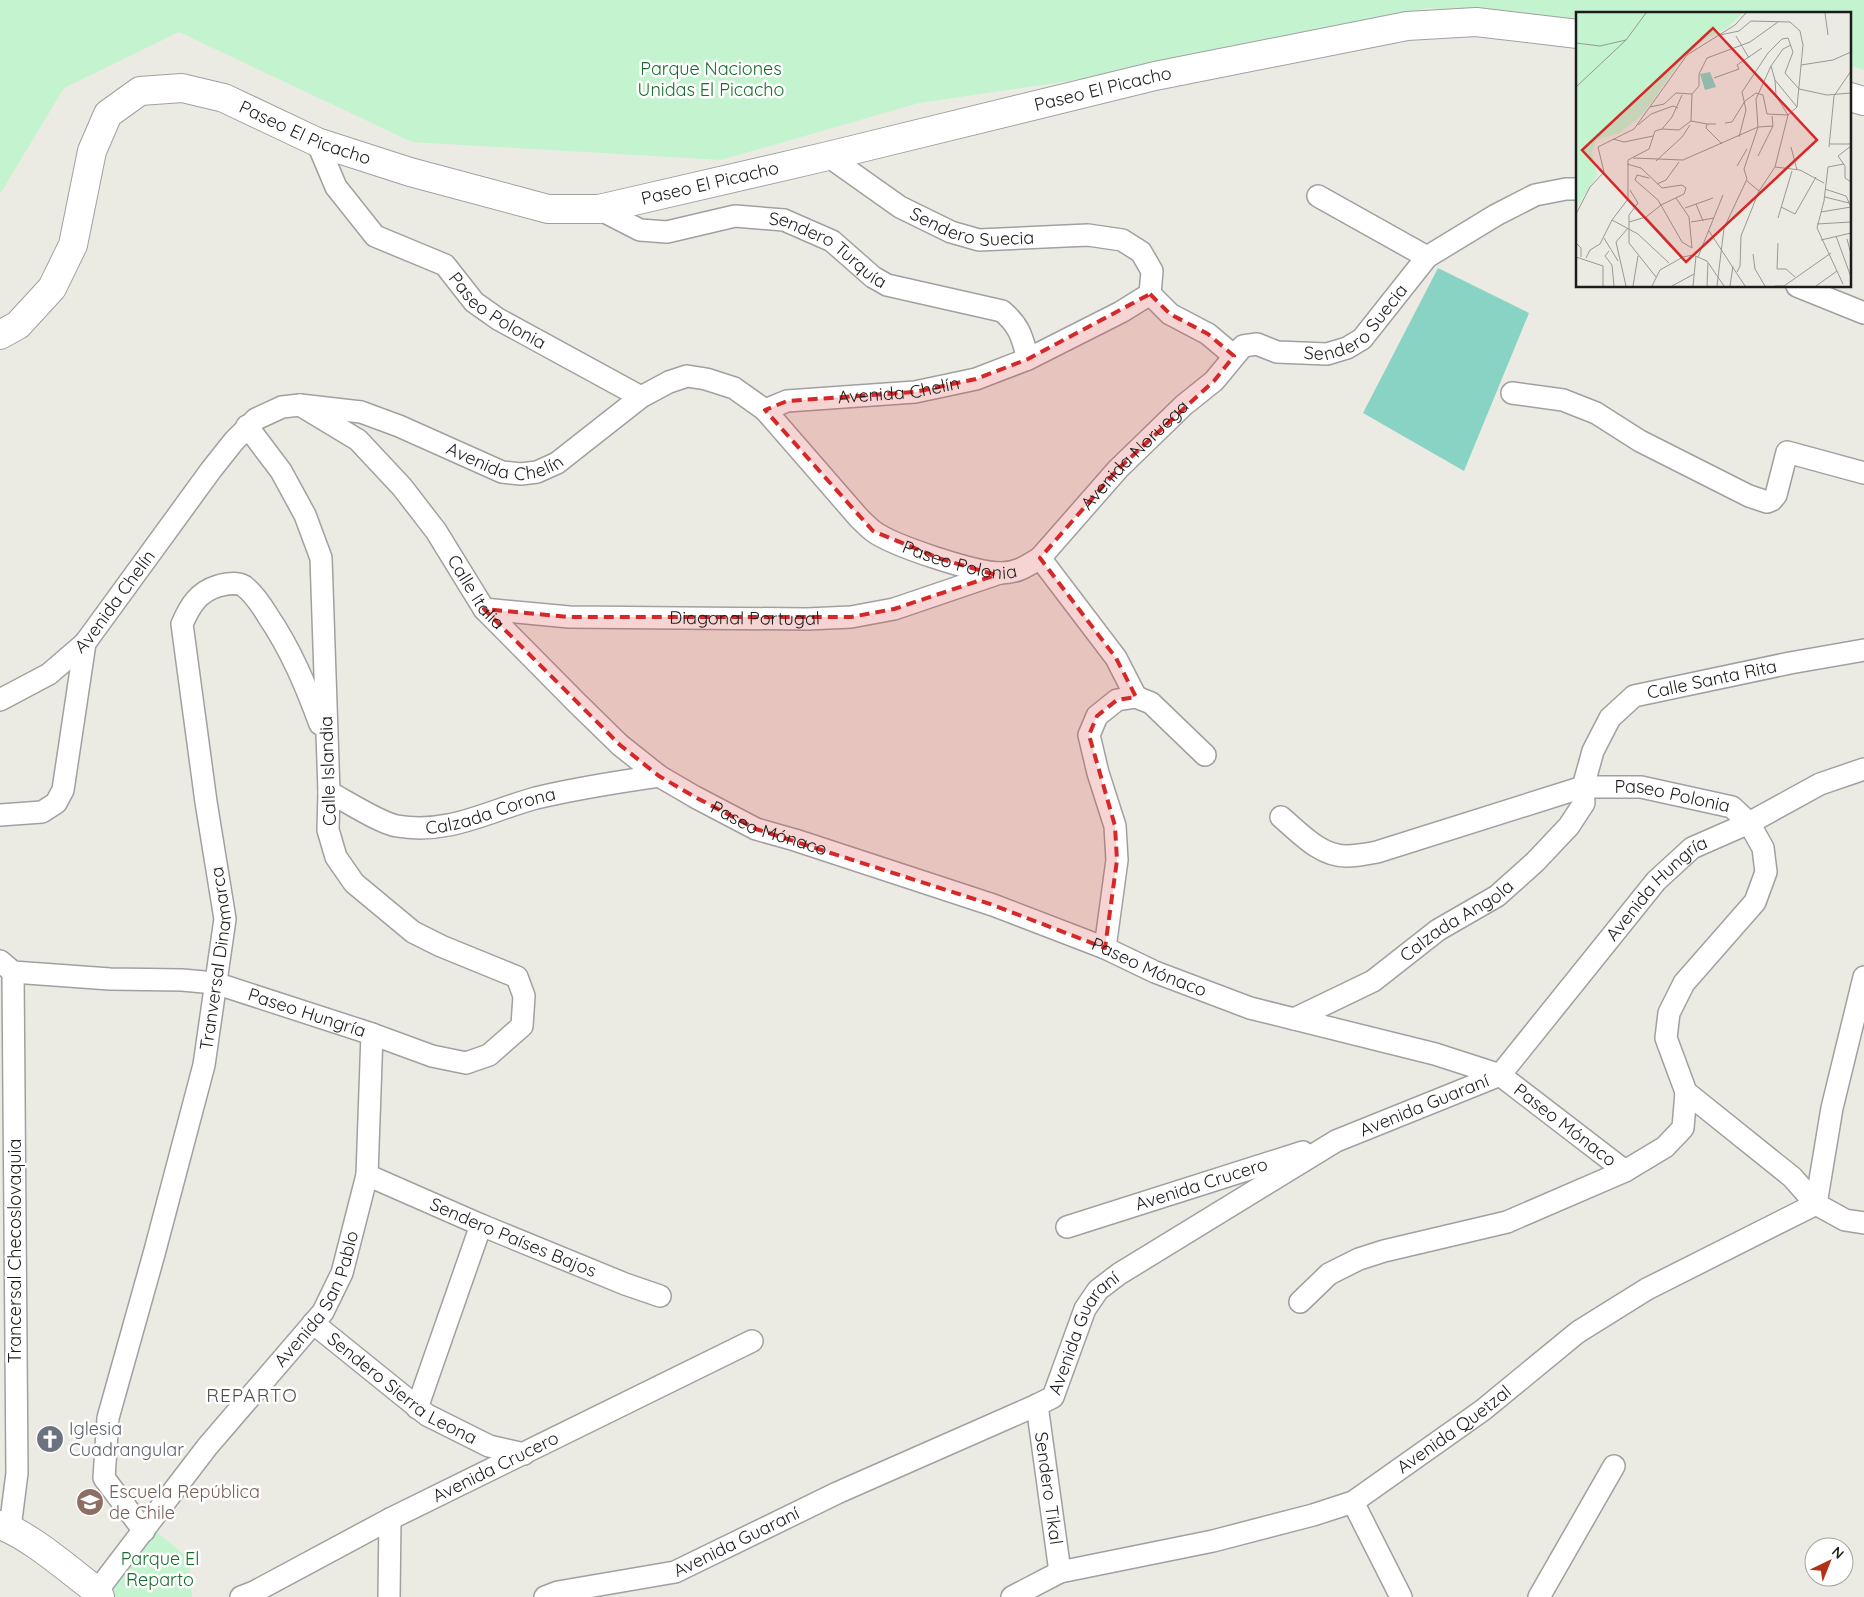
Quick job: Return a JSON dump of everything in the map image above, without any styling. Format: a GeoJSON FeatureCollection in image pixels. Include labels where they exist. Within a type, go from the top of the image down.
{"type":"FeatureCollection","features":[{"type":"Feature","properties":{"kind":"street","name":"Paseo El Picacho"},"geometry":{"type":"LineString","coordinates":[[0,335],[18,325],[52,288],[73,245],[92,151],[108,114],[140,91],[182,88],[224,98],[317,142],[410,172],[548,209],[599,209],[828,156],[1155,76],[1407,26],[1476,22],[1576,34]]}},
{"type":"Feature","properties":{"kind":"street","name":"Paseo Polonia"},"geometry":{"type":"LineString","coordinates":[[317,142],[336,187],[374,236],[446,265],[474,302],[498,320],[641,397]]}},
{"type":"Feature","properties":{"kind":"street","name":"Sendero Suecia"},"geometry":{"type":"LineString","coordinates":[[828,156],[900,207],[951,232],[979,240],[1088,235],[1122,240],[1141,252],[1152,271],[1150,294]]}},
{"type":"Feature","properties":{"kind":"street","name":"Sendero Suecia"},"geometry":{"type":"LineString","coordinates":[[1234,356],[1243,346],[1257,344],[1277,352],[1327,354],[1347,348],[1362,339],[1427,257],[1496,215],[1535,195],[1576,189]]}},
{"type":"Feature","properties":{"kind":"street"},"geometry":{"type":"LineString","coordinates":[[1318,196],[1427,257]]}},
{"type":"Feature","properties":{"kind":"street","name":"Sendero Turquía"},"geometry":{"type":"LineString","coordinates":[[599,209],[640,230],[667,232],[735,216],[784,220],[832,241],[873,276],[887,284],[1002,311],[1013,321],[1020,332],[1028,359]]}},
{"type":"Feature","properties":{"kind":"street"},"geometry":{"type":"LineString","coordinates":[[1802,288],[1864,313]]}},
{"type":"Feature","properties":{"kind":"street","name":"Avenida Chelín"},"geometry":{"type":"LineString","coordinates":[[0,700],[49,674],[85,643],[211,470],[248,426],[264,414],[282,407],[300,405],[361,412],[399,426],[502,472],[522,474],[537,472],[558,463],[641,397],[669,382],[687,376],[706,379],[734,388],[765,410],[786,402],[915,392],[976,380],[1028,359],[1121,312],[1150,294]]}},
{"type":"Feature","properties":{"kind":"street"},"geometry":{"type":"LineString","coordinates":[[1150,294],[1170,314],[1208,334],[1234,356]]}},
{"type":"Feature","properties":{"kind":"street","name":"Avenida Noruega"},"geometry":{"type":"LineString","coordinates":[[1040,558],[1118,469],[1184,405],[1214,381],[1234,356]]}},
{"type":"Feature","properties":{"kind":"street"},"geometry":{"type":"LineString","coordinates":[[1512,393],[1563,400],[1596,413],[1640,441],[1695,470],[1749,496],[1767,502],[1772,500],[1776,494],[1787,452],[1864,473]]}},
{"type":"Feature","properties":{"kind":"street","name":"Calle Italia"},"geometry":{"type":"LineString","coordinates":[[300,405],[358,440],[402,487],[436,531],[484,609],[620,745],[660,776]]}},
{"type":"Feature","properties":{"kind":"street","name":"Paseo Polonia"},"geometry":{"type":"LineString","coordinates":[[765,410],[859,518],[873,531],[887,539],[941,559],[972,568],[1000,573],[1019,571],[1040,558],[1116,658],[1136,697]]}},
{"type":"Feature","properties":{"kind":"street","name":"Calle Islandia"},"geometry":{"type":"LineString","coordinates":[[248,426],[280,471],[305,515],[321,558],[323,657],[328,745],[328,830],[336,857],[354,883],[413,932],[441,946],[516,977],[524,996],[522,1026],[489,1054],[466,1063]]}},
{"type":"Feature","properties":{"kind":"street","name":"Diagonal Portugal"},"geometry":{"type":"LineString","coordinates":[[484,609],[569,617],[851,617],[894,609],[1000,573]]}},
{"type":"Feature","properties":{"kind":"street","name":"Tranversal Dinamarca"},"geometry":{"type":"LineString","coordinates":[[144,1531],[104,1478],[108,1418],[204,1065],[225,919],[206,802],[182,624],[190,607],[206,590],[227,584],[243,585],[259,601],[293,658],[308,690],[328,745]]}},
{"type":"Feature","properties":{"kind":"street"},"geometry":{"type":"LineString","coordinates":[[0,815],[42,812],[56,803],[63,790],[85,643]]}},
{"type":"Feature","properties":{"kind":"street","name":"Calle Santa Rita"},"geometry":{"type":"LineString","coordinates":[[1583,787],[1593,751],[1610,718],[1634,696],[1790,663],[1864,650]]}},
{"type":"Feature","properties":{"kind":"street"},"geometry":{"type":"LineString","coordinates":[[1105,948],[1118,860],[1115,826],[1098,774],[1089,734],[1097,716],[1117,700],[1136,697],[1151,704],[1205,754]]}},
{"type":"Feature","properties":{"kind":"street","name":"Avenida Hungría"},"geometry":{"type":"LineString","coordinates":[[1500,1075],[1656,881],[1692,848],[1748,823],[1820,784],[1864,769]]}},
{"type":"Feature","properties":{"kind":"street","name":"Calzada Corona"},"geometry":{"type":"LineString","coordinates":[[329,792],[395,826],[430,828],[471,820],[518,803],[577,788],[660,776]]}},
{"type":"Feature","properties":{"kind":"street","name":"Paseo Mónaco"},"geometry":{"type":"LineString","coordinates":[[660,776],[756,829],[993,905],[1105,948],[1155,972],[1250,1008],[1435,1054],[1500,1075],[1625,1171]]}},
{"type":"Feature","properties":{"kind":"street","name":"Paseo Polonia"},"geometry":{"type":"LineString","coordinates":[[1282,817],[1327,853],[1346,856],[1377,852],[1583,787],[1641,787],[1732,807],[1748,823],[1763,848],[1766,872],[1754,902],[1684,983],[1669,1013],[1666,1038],[1686,1092]]}},
{"type":"Feature","properties":{"kind":"street","name":"Calzada Angola"},"geometry":{"type":"LineString","coordinates":[[1294,1019],[1373,981],[1438,930],[1497,896],[1535,862],[1568,826],[1584,803],[1583,787]]}},
{"type":"Feature","properties":{"kind":"street","name":"Paseo Hungría"},"geometry":{"type":"LineString","coordinates":[[7,967],[110,979],[182,980],[215,983],[372,1034],[432,1056],[466,1063]]}},
{"type":"Feature","properties":{"kind":"street","name":"Trancersal Checoslovaquia"},"geometry":{"type":"LineString","coordinates":[[5,1527],[17,1473],[7,967]]}},
{"type":"Feature","properties":{"kind":"street"},"geometry":{"type":"LineString","coordinates":[[1816,1204],[1832,1108],[1864,978]]}},
{"type":"Feature","properties":{"kind":"street","name":"Avenida San Pablo"},"geometry":{"type":"LineString","coordinates":[[99,1594],[207,1447],[323,1312],[342,1273],[367,1175],[372,1034]]}},
{"type":"Feature","properties":{"kind":"street","name":"Avenida Guaraní"},"geometry":{"type":"LineString","coordinates":[[545,1597],[558,1592],[675,1572],[837,1493],[1037,1406],[1053,1397],[1085,1308],[1098,1290],[1138,1262],[1336,1142],[1500,1075]]}},
{"type":"Feature","properties":{"kind":"street"},"geometry":{"type":"LineString","coordinates":[[1300,1302],[1329,1274],[1359,1259],[1384,1251],[1506,1222],[1625,1171],[1665,1148],[1683,1128],[1686,1092]]}},
{"type":"Feature","properties":{"kind":"street"},"geometry":{"type":"LineString","coordinates":[[1686,1092],[1792,1177],[1816,1204],[1845,1220],[1864,1222]]}},
{"type":"Feature","properties":{"kind":"street","name":"Avenida Crucero"},"geometry":{"type":"LineString","coordinates":[[1067,1227],[1336,1142]]}},
{"type":"Feature","properties":{"kind":"street","name":"Sendero Países Bajos"},"geometry":{"type":"LineString","coordinates":[[367,1175],[481,1225],[660,1296]]}},
{"type":"Feature","properties":{"kind":"street","name":"Avenida Quetzal"},"geometry":{"type":"LineString","coordinates":[[1012,1597],[1060,1572],[1213,1541],[1313,1515],[1353,1502],[1482,1410],[1578,1332],[1647,1289],[1816,1204]]}},
{"type":"Feature","properties":{"kind":"street"},"geometry":{"type":"LineString","coordinates":[[417,1408],[481,1225]]}},
{"type":"Feature","properties":{"kind":"street","name":"Sendero Sierra Leona"},"geometry":{"type":"LineString","coordinates":[[313,1323],[417,1408],[434,1419],[489,1446],[524,1454]]}},
{"type":"Feature","properties":{"kind":"street","name":"Avenida Crucero"},"geometry":{"type":"LineString","coordinates":[[241,1597],[254,1592],[390,1518],[752,1341]]}},
{"type":"Feature","properties":{"kind":"street","name":"Sendero Tikal"},"geometry":{"type":"LineString","coordinates":[[1037,1406],[1060,1572]]}},
{"type":"Feature","properties":{"kind":"street"},"geometry":{"type":"LineString","coordinates":[[1538,1597],[1614,1466]]}},
{"type":"Feature","properties":{"kind":"street"},"geometry":{"type":"LineString","coordinates":[[1353,1502],[1401,1597]]}},
{"type":"Feature","properties":{"kind":"street"},"geometry":{"type":"LineString","coordinates":[[389,1597],[390,1518]]}},
{"type":"Feature","properties":{"kind":"street"},"geometry":{"type":"LineString","coordinates":[[5,1527],[52,1556],[99,1594]]}},
{"type":"Feature","properties":{"kind":"highlighted area"},"geometry":{"type":"Polygon","coordinates":[[[1150,294],[1170,314],[1208,334],[1234,356],[1214,381],[1118,469],[1040,558],[1116,658],[1136,697],[1117,700],[1097,716],[1089,735],[1115,826],[1117,860],[1105,948],[993,905],[756,829],[695,797],[659,776],[620,745],[484,609],[569,617],[851,617],[894,609],[996,575],[941,559],[873,531],[765,410],[787,401],[915,392],[976,379],[1028,359],[1150,294]]]}},
{"type":"Feature","properties":{"kind":"green space","name":"Parque Naciones Unidas El Picacho"},"geometry":{"type":"Polygon","coordinates":[[[0,0],[1864,0],[1864,70],[1852,67],[1852,12],[1576,12],[1576,20],[1428,8],[1163,67],[919,103],[721,160],[412,142],[179,32],[64,88],[0,194],[0,0]]]}},
{"type":"Feature","properties":{"kind":"green space","name":"Parque El Reparto"},"geometry":{"type":"Polygon","coordinates":[[[157,1532],[189,1559],[192,1597],[110,1597],[105,1590],[157,1532]]]}},
{"type":"Feature","properties":{"kind":"shaded area"},"geometry":{"type":"Polygon","coordinates":[[[1438,268],[1529,313],[1464,471],[1363,413],[1438,268]]]}},
{"type":"Feature","properties":{"kind":"place","name":"Iglesia Cuadrangular"},"geometry":{"type":"Point","coordinates":[50,1439]}},
{"type":"Feature","properties":{"kind":"place","name":"Escuela República de Chile"},"geometry":{"type":"Point","coordinates":[90,1502]}},
{"type":"Feature","properties":{"kind":"district","name":"REPARTO"},"geometry":{"type":"Point","coordinates":[252,1395]}}]}
